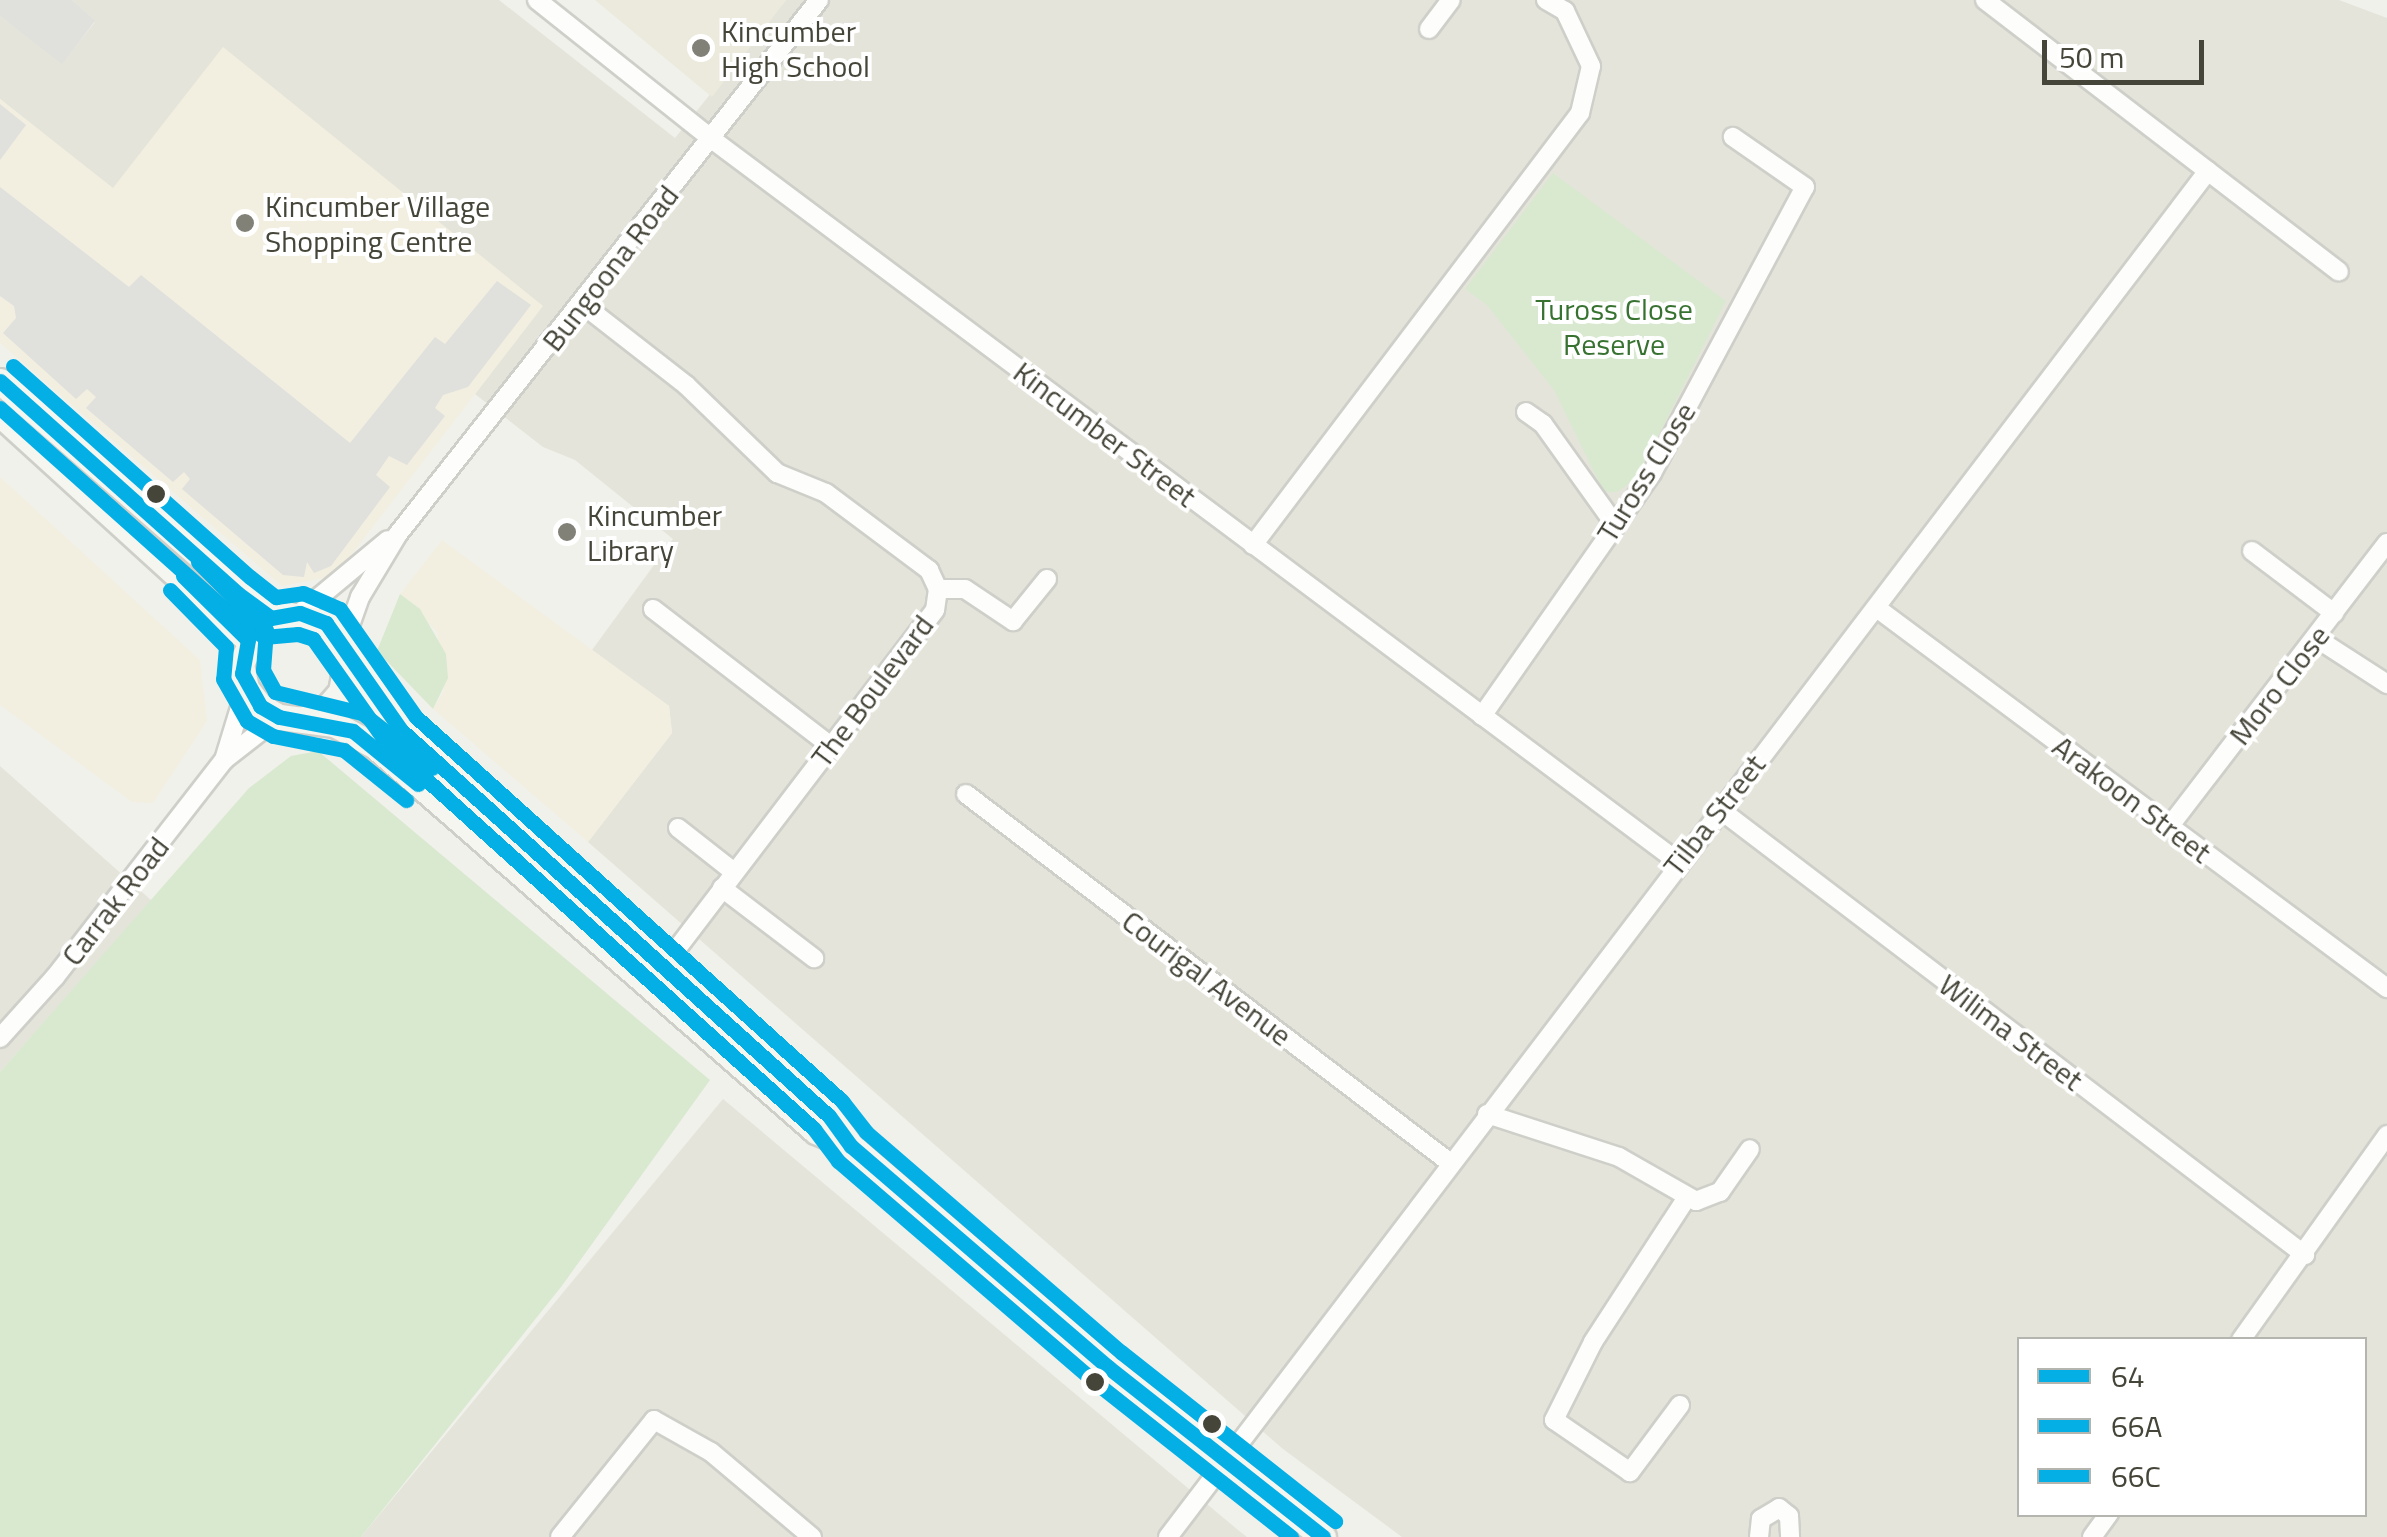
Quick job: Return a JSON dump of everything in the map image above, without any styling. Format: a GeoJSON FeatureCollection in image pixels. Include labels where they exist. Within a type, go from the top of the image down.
{"type":"FeatureCollection","features":[{"type":"Feature","properties":{"kind":"main road"},"geometry":{"type":"LineString","coordinates":[[0,381],[271,618]]}},
{"type":"Feature","properties":{"kind":"main road"},"geometry":{"type":"LineString","coordinates":[[0,414],[248,640]]}},
{"type":"Feature","properties":{"kind":"main road"},"geometry":{"type":"LineString","coordinates":[[850,1146],[816,1131],[375,746],[353,731],[291,718],[246,688],[241,664],[248,640],[271,618],[300,614],[326,623],[401,730],[829,1116],[850,1146],[1224,1463],[1323,1537]]}},
{"type":"Feature","properties":{"kind":"main road"},"geometry":{"type":"LineString","coordinates":[[291,718],[326,709],[341,692],[345,651]]}},
{"type":"Feature","properties":{"kind":"street","name":"Kincumber Street"},"geometry":{"type":"LineString","coordinates":[[537,0],[712,140],[1678,862]]}},
{"type":"Feature","properties":{"kind":"street","name":"Bungoona Road"},"geometry":{"type":"LineString","coordinates":[[345,651],[360,597],[398,534],[819,0]]}},
{"type":"Feature","properties":{"kind":"street"},"geometry":{"type":"LineString","coordinates":[[1430,29],[1451,0]]}},
{"type":"Feature","properties":{"kind":"street"},"geometry":{"type":"LineString","coordinates":[[1252,544],[1580,113],[1590,66],[1565,11],[1546,0]]}},
{"type":"Feature","properties":{"kind":"street"},"geometry":{"type":"LineString","coordinates":[[1985,0],[2339,272]]}},
{"type":"Feature","properties":{"kind":"street","name":"Tuross Close"},"geometry":{"type":"LineString","coordinates":[[1482,716],[1652,473],[1806,187],[1733,137]]}},
{"type":"Feature","properties":{"kind":"street","name":"Tilba Street"},"geometry":{"type":"LineString","coordinates":[[1168,1537],[1718,808],[1878,609],[2208,170]]}},
{"type":"Feature","properties":{"kind":"street","name":"The Boulevard"},"geometry":{"type":"LineString","coordinates":[[582,304],[686,385],[777,473],[852,511],[929,570],[938,588],[934,610],[662,967]]}},
{"type":"Feature","properties":{"kind":"street"},"geometry":{"type":"LineString","coordinates":[[1526,412],[1543,424],[1616,526]]}},
{"type":"Feature","properties":{"kind":"street","name":"Bungoona Road"},"geometry":{"type":"LineString","coordinates":[[300,614],[398,534]]}},
{"type":"Feature","properties":{"kind":"street","name":"Moro Close"},"geometry":{"type":"LineString","coordinates":[[2169,827],[2387,542]]}},
{"type":"Feature","properties":{"kind":"street"},"geometry":{"type":"LineString","coordinates":[[2252,551],[2334,613]]}},
{"type":"Feature","properties":{"kind":"street"},"geometry":{"type":"LineString","coordinates":[[938,588],[965,589],[1013,620],[1048,579]]}},
{"type":"Feature","properties":{"kind":"street"},"geometry":{"type":"LineString","coordinates":[[653,609],[832,746]]}},
{"type":"Feature","properties":{"kind":"street","name":"Arakoon Street"},"geometry":{"type":"LineString","coordinates":[[1878,609],[2387,988]]}},
{"type":"Feature","properties":{"kind":"street"},"geometry":{"type":"LineString","coordinates":[[2316,638],[2387,684]]}},
{"type":"Feature","properties":{"kind":"street","name":"Carrak Road"},"geometry":{"type":"LineString","coordinates":[[224,760],[246,688]]}},
{"type":"Feature","properties":{"kind":"street","name":"Carrak Road"},"geometry":{"type":"LineString","coordinates":[[0,1038],[56,977],[224,760],[291,718]]}},
{"type":"Feature","properties":{"kind":"street","name":"Courigal Avenue"},"geometry":{"type":"LineString","coordinates":[[966,794],[1449,1162]]}},
{"type":"Feature","properties":{"kind":"street","name":"Wilima Street"},"geometry":{"type":"LineString","coordinates":[[1718,808],[2305,1256]]}},
{"type":"Feature","properties":{"kind":"street"},"geometry":{"type":"LineString","coordinates":[[678,828],[734,872]]}},
{"type":"Feature","properties":{"kind":"street"},"geometry":{"type":"LineString","coordinates":[[722,888],[814,958]]}},
{"type":"Feature","properties":{"kind":"street"},"geometry":{"type":"LineString","coordinates":[[1487,1114],[1618,1157],[1686,1199],[1720,1192],[1750,1148]]}},
{"type":"Feature","properties":{"kind":"street"},"geometry":{"type":"LineString","coordinates":[[2243,1337],[2305,1256],[2387,1135]]}},
{"type":"Feature","properties":{"kind":"street"},"geometry":{"type":"LineString","coordinates":[[1680,1405],[1630,1472],[1554,1420],[1593,1342],[1686,1199]]}},
{"type":"Feature","properties":{"kind":"street"},"geometry":{"type":"LineString","coordinates":[[560,1537],[654,1420],[711,1452],[812,1537]]}},
{"type":"Feature","properties":{"kind":"street"},"geometry":{"type":"LineString","coordinates":[[1759,1537],[1761,1519],[1779,1508],[1789,1516],[1790,1537]]}},
{"type":"Feature","properties":{"kind":"shaded area"},"geometry":{"type":"Polygon","coordinates":[[[0,0],[72,0],[95,21],[62,64],[0,16],[0,0]]]}},
{"type":"Feature","properties":{"kind":"shaded area"},"geometry":{"type":"Polygon","coordinates":[[[72,0],[499,0],[675,138],[786,0],[2339,0],[2387,18],[2387,1537],[1402,1537],[1283,1449],[588,842],[672,733],[669,706],[592,650],[673,539],[575,460],[543,447],[475,394],[542,306],[223,48],[113,189],[0,99],[0,16],[62,63],[95,22],[72,0]]]}},
{"type":"Feature","properties":{"kind":"shaded area","name":"Kincumber High School"},"geometry":{"type":"Polygon","coordinates":[[[595,0],[786,0],[712,97],[595,0]]]}},
{"type":"Feature","properties":{"kind":"shaded area"},"geometry":{"type":"Polygon","coordinates":[[[223,47],[543,306],[335,576],[282,586],[0,343],[0,99],[113,188],[223,47]]]}},
{"type":"Feature","properties":{"kind":"shaded area"},"geometry":{"type":"Polygon","coordinates":[[[0,104],[26,125],[0,160],[0,104]]]}},
{"type":"Feature","properties":{"kind":"shaded area"},"geometry":{"type":"Polygon","coordinates":[[[0,187],[129,287],[141,275],[350,443],[435,337],[445,344],[497,281],[531,305],[468,387],[443,395],[435,408],[445,416],[407,465],[389,456],[376,475],[390,487],[331,566],[314,573],[307,562],[304,577],[283,575],[182,489],[190,479],[184,472],[173,482],[86,408],[96,397],[87,389],[76,399],[3,333],[16,318],[14,306],[0,296],[0,187]]]}},
{"type":"Feature","properties":{"kind":"shaded area"},"geometry":{"type":"Polygon","coordinates":[[[0,477],[200,660],[207,721],[153,803],[132,802],[0,705],[0,477]]]}},
{"type":"Feature","properties":{"kind":"shaded area"},"geometry":{"type":"Polygon","coordinates":[[[442,540],[669,706],[672,733],[588,842],[433,709],[444,691],[437,632],[400,594],[442,540]]]}},
{"type":"Feature","properties":{"kind":"shaded area"},"geometry":{"type":"Polygon","coordinates":[[[0,766],[152,901],[0,1072],[0,766]]]}},
{"type":"Feature","properties":{"kind":"shaded area"},"geometry":{"type":"Polygon","coordinates":[[[723,1099],[1238,1530],[1247,1537],[361,1537],[723,1099]]]}},
{"type":"Feature","properties":{"kind":"green space","name":"Tuross Close Reserve"},"geometry":{"type":"Polygon","coordinates":[[[1553,173],[1726,301],[1637,478],[1617,492],[1604,492],[1554,390],[1486,304],[1465,289],[1553,173]]]}},
{"type":"Feature","properties":{"kind":"green space"},"geometry":{"type":"Polygon","coordinates":[[[400,594],[420,609],[446,654],[448,678],[433,709],[377,651],[400,594]]]}},
{"type":"Feature","properties":{"kind":"green space"},"geometry":{"type":"Polygon","coordinates":[[[318,751],[710,1080],[561,1287],[361,1537],[0,1537],[0,1072],[249,788],[291,756],[318,751]]]}},
{"type":"Feature","properties":{"kind":"transit line","name":"66C"},"geometry":{"type":"LineString","coordinates":[[13,366],[276,597],[303,593],[340,609],[416,717],[842,1101],[866,1132],[1121,1352],[1335,1521]]}},
{"type":"Feature","properties":{"kind":"transit line","name":"64"},"geometry":{"type":"LineString","coordinates":[[0,381],[237,593],[271,618],[300,613],[326,623],[401,730],[829,1116],[851,1146],[1108,1367],[1323,1537]]}},
{"type":"Feature","properties":{"kind":"transit line","name":"66A"},"geometry":{"type":"LineString","coordinates":[[0,408],[225,609],[264,637],[298,634],[313,639],[388,745],[814,1129],[838,1161],[1095,1382],[1291,1537]]}},
{"type":"Feature","properties":{"kind":"transit line","name":"66C"},"geometry":{"type":"LineString","coordinates":[[198,562],[266,630],[263,670],[275,692],[362,713],[432,768]]}},
{"type":"Feature","properties":{"kind":"transit line","name":"64"},"geometry":{"type":"LineString","coordinates":[[183,576],[248,640],[242,673],[260,706],[279,717],[353,731],[418,784]]}},
{"type":"Feature","properties":{"kind":"transit line","name":"66A"},"geometry":{"type":"LineString","coordinates":[[170,590],[226,647],[223,679],[247,721],[273,736],[344,750],[406,800]]}},
{"type":"Feature","properties":{"kind":"place","name":"Kincumber High School"},"geometry":{"type":"Point","coordinates":[701,48]}},
{"type":"Feature","properties":{"kind":"place","name":"Kincumber Village Shopping Centre"},"geometry":{"type":"Point","coordinates":[245,223]}},
{"type":"Feature","properties":{"kind":"place","name":"Kincumber Library"},"geometry":{"type":"Point","coordinates":[567,532]}}]}
